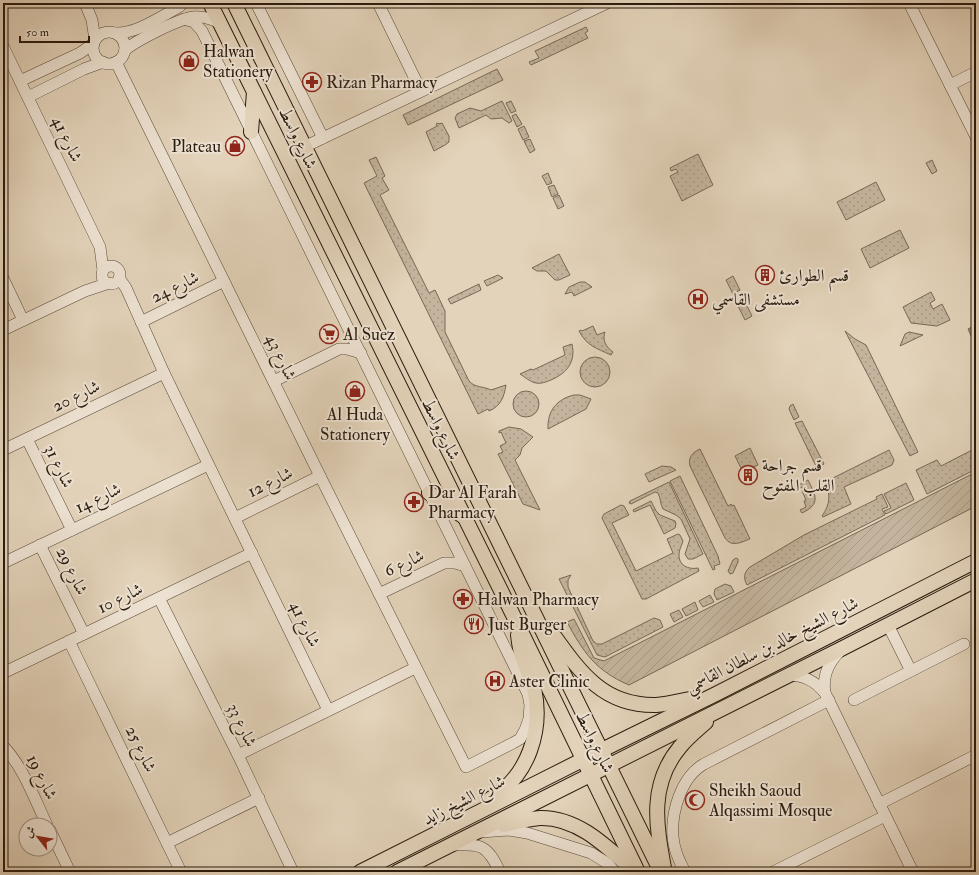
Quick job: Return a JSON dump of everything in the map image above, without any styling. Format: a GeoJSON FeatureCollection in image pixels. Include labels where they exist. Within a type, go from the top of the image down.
{"type":"FeatureCollection","features":[{"type":"Feature","properties":{"kind":"main road","name":"شارع واسط"},"geometry":{"type":"LineString","coordinates":[[210,3],[516,621],[637,872]]}},
{"type":"Feature","properties":{"kind":"main road","name":"شارع واسط"},"geometry":{"type":"LineString","coordinates":[[234,3],[661,872]]}},
{"type":"Feature","properties":{"kind":"main road"},"geometry":{"type":"LineString","coordinates":[[251,132],[254,90]]}},
{"type":"Feature","properties":{"kind":"main road"},"geometry":{"type":"LineString","coordinates":[[429,494],[464,517]]}},
{"type":"Feature","properties":{"kind":"main road","name":"شارع الشيخ خالد بن سلطان القاسمي"},"geometry":{"type":"LineString","coordinates":[[583,759],[716,694],[976,561]]}},
{"type":"Feature","properties":{"kind":"main road","name":"شارع الشيخ خالد بن سلطان القاسمي"},"geometry":{"type":"LineString","coordinates":[[591,775],[976,580]]}},
{"type":"Feature","properties":{"kind":"main road"},"geometry":{"type":"LineString","coordinates":[[538,620],[547,627],[583,674],[601,689],[616,697],[633,703],[656,705],[716,694]]}},
{"type":"Feature","properties":{"kind":"main road"},"geometry":{"type":"LineString","coordinates":[[457,823],[476,807],[503,790],[510,783],[522,767],[535,735],[537,726],[533,705],[533,683],[521,654],[516,621]]}},
{"type":"Feature","properties":{"kind":"main road"},"geometry":{"type":"LineString","coordinates":[[665,872],[657,812],[658,791],[671,759],[680,747],[718,710]]}},
{"type":"Feature","properties":{"kind":"main road","name":"شارع الشيخ زايد"},"geometry":{"type":"LineString","coordinates":[[360,872],[583,759]]}},
{"type":"Feature","properties":{"kind":"main road","name":"شارع الشيخ زايد"},"geometry":{"type":"LineString","coordinates":[[397,872],[591,775]]}},
{"type":"Feature","properties":{"kind":"main road"},"geometry":{"type":"LineString","coordinates":[[476,832],[531,819],[551,818],[581,829],[599,840],[637,872]]}},
{"type":"Feature","properties":{"kind":"street"},"geometry":{"type":"LineString","coordinates":[[256,3],[323,138]]}},
{"type":"Feature","properties":{"kind":"street"},"geometry":{"type":"LineString","coordinates":[[378,3],[421,91]]}},
{"type":"Feature","properties":{"kind":"street"},"geometry":{"type":"LineString","coordinates":[[304,148],[607,3]]}},
{"type":"Feature","properties":{"kind":"street"},"geometry":{"type":"LineString","coordinates":[[910,3],[976,137]]}},
{"type":"Feature","properties":{"kind":"street"},"geometry":{"type":"LineString","coordinates":[[180,4],[134,30],[128,32],[105,32],[99,35],[93,48],[96,56],[103,62],[109,64],[116,62],[120,59],[125,50],[138,41],[184,19],[203,17],[220,23]]}},
{"type":"Feature","properties":{"kind":"street"},"geometry":{"type":"LineString","coordinates":[[87,8],[99,24],[123,39],[125,50]]}},
{"type":"Feature","properties":{"kind":"street"},"geometry":{"type":"LineString","coordinates":[[87,8],[94,26],[95,42]]}},
{"type":"Feature","properties":{"kind":"street"},"geometry":{"type":"LineString","coordinates":[[184,19],[194,22],[202,31],[361,352],[533,705]]}},
{"type":"Feature","properties":{"kind":"street"},"geometry":{"type":"LineString","coordinates":[[20,81],[80,54],[95,42]]}},
{"type":"Feature","properties":{"kind":"street","name":"شارع 41"},"geometry":{"type":"LineString","coordinates":[[3,46],[100,247],[109,278],[130,298],[208,465],[328,710]]}},
{"type":"Feature","properties":{"kind":"street"},"geometry":{"type":"LineString","coordinates":[[28,98],[84,69],[103,62]]}},
{"type":"Feature","properties":{"kind":"street","name":"شارع 43"},"geometry":{"type":"LineString","coordinates":[[116,62],[415,668],[466,767],[520,739],[528,725],[533,705]]}},
{"type":"Feature","properties":{"kind":"street"},"geometry":{"type":"LineString","coordinates":[[950,85],[976,72]]}},
{"type":"Feature","properties":{"kind":"street","name":"شارع 41"},"geometry":{"type":"LineString","coordinates":[[100,247],[120,272],[109,278]]}},
{"type":"Feature","properties":{"kind":"street"},"geometry":{"type":"LineString","coordinates":[[3,278],[23,320]]}},
{"type":"Feature","properties":{"kind":"street"},"geometry":{"type":"LineString","coordinates":[[3,330],[109,278]]}},
{"type":"Feature","properties":{"kind":"street","name":"شارع 24"},"geometry":{"type":"LineString","coordinates":[[141,322],[224,281]]}},
{"type":"Feature","properties":{"kind":"street"},"geometry":{"type":"LineString","coordinates":[[339,350],[350,331]]}},
{"type":"Feature","properties":{"kind":"street"},"geometry":{"type":"LineString","coordinates":[[274,381],[339,350],[347,349],[361,352]]}},
{"type":"Feature","properties":{"kind":"street","name":"شارع 20"},"geometry":{"type":"LineString","coordinates":[[3,450],[164,373]]}},
{"type":"Feature","properties":{"kind":"street","name":"شارع 31"},"geometry":{"type":"LineString","coordinates":[[27,439],[72,530]]}},
{"type":"Feature","properties":{"kind":"street","name":"شارع 14"},"geometry":{"type":"LineString","coordinates":[[3,563],[208,465]]}},
{"type":"Feature","properties":{"kind":"street","name":"شارع 12"},"geometry":{"type":"LineString","coordinates":[[234,518],[320,476]]}},
{"type":"Feature","properties":{"kind":"street","name":"شارع 29"},"geometry":{"type":"LineString","coordinates":[[40,544],[84,634]]}},
{"type":"Feature","properties":{"kind":"street","name":"شارع 6"},"geometry":{"type":"LineString","coordinates":[[379,594],[444,563],[451,555],[455,544]]}},
{"type":"Feature","properties":{"kind":"street","name":"شارع 10"},"geometry":{"type":"LineString","coordinates":[[3,673],[252,553]]}},
{"type":"Feature","properties":{"kind":"street","name":"شارع 6"},"geometry":{"type":"LineString","coordinates":[[444,563],[455,563],[465,566]]}},
{"type":"Feature","properties":{"kind":"street","name":"شارع 33"},"geometry":{"type":"LineString","coordinates":[[159,598],[238,755],[294,871]]}},
{"type":"Feature","properties":{"kind":"street"},"geometry":{"type":"LineString","coordinates":[[888,625],[911,671]]}},
{"type":"Feature","properties":{"kind":"street","name":"شارع 25"},"geometry":{"type":"LineString","coordinates":[[69,641],[181,872]]}},
{"type":"Feature","properties":{"kind":"street"},"geometry":{"type":"LineString","coordinates":[[854,700],[964,644]]}},
{"type":"Feature","properties":{"kind":"street"},"geometry":{"type":"LineString","coordinates":[[827,697],[824,682],[825,672],[829,664],[841,649]]}},
{"type":"Feature","properties":{"kind":"street"},"geometry":{"type":"LineString","coordinates":[[238,755],[415,668]]}},
{"type":"Feature","properties":{"kind":"street"},"geometry":{"type":"LineString","coordinates":[[788,675],[796,675],[809,679],[820,686],[827,697],[913,872]]}},
{"type":"Feature","properties":{"kind":"street"},"geometry":{"type":"LineString","coordinates":[[685,872],[675,849],[673,827],[680,794],[692,772],[827,697]]}},
{"type":"Feature","properties":{"kind":"street","name":"شارع 19"},"geometry":{"type":"LineString","coordinates":[[3,746],[20,767],[43,817]]}},
{"type":"Feature","properties":{"kind":"street"},"geometry":{"type":"LineString","coordinates":[[879,804],[976,755]]}},
{"type":"Feature","properties":{"kind":"street"},"geometry":{"type":"LineString","coordinates":[[167,843],[258,798]]}},
{"type":"Feature","properties":{"kind":"street"},"geometry":{"type":"LineString","coordinates":[[773,872],[786,869],[885,816]]}},
{"type":"Feature","properties":{"kind":"street"},"geometry":{"type":"LineString","coordinates":[[476,832],[508,830],[527,833],[591,853],[607,863],[615,872]]}},
{"type":"Feature","properties":{"kind":"street"},"geometry":{"type":"LineString","coordinates":[[450,845],[471,845],[484,848],[493,857],[500,872]]}},
{"type":"Feature","properties":{"kind":"street"},"geometry":{"type":"LineString","coordinates":[[58,847],[70,872]]}},
{"type":"Feature","properties":{"kind":"shaded area"},"geometry":{"type":"Polygon","coordinates":[[[586,27],[588,31],[585,33],[588,38],[531,65],[529,62],[539,58],[535,51],[586,27]]]}},
{"type":"Feature","properties":{"kind":"shaded area"},"geometry":{"type":"Polygon","coordinates":[[[497,69],[503,80],[408,125],[403,115],[497,69]]]}},
{"type":"Feature","properties":{"kind":"shaded area"},"geometry":{"type":"Polygon","coordinates":[[[502,101],[512,121],[509,123],[502,118],[491,119],[486,115],[459,128],[455,118],[457,114],[470,108],[481,111],[502,101]]]}},
{"type":"Feature","properties":{"kind":"shaded area"},"geometry":{"type":"Polygon","coordinates":[[[511,101],[516,111],[511,113],[506,103],[511,101]]]}},
{"type":"Feature","properties":{"kind":"shaded area"},"geometry":{"type":"Polygon","coordinates":[[[516,114],[522,124],[517,127],[512,116],[516,114]]]}},
{"type":"Feature","properties":{"kind":"shaded area"},"geometry":{"type":"Polygon","coordinates":[[[442,123],[449,136],[449,142],[434,151],[426,132],[437,126],[436,124],[442,123]]]}},
{"type":"Feature","properties":{"kind":"shaded area"},"geometry":{"type":"Polygon","coordinates":[[[524,126],[529,137],[523,140],[518,129],[524,126]]]}},
{"type":"Feature","properties":{"kind":"shaded area"},"geometry":{"type":"Polygon","coordinates":[[[530,139],[535,150],[530,153],[524,141],[530,139]]]}},
{"type":"Feature","properties":{"kind":"shaded area"},"geometry":{"type":"Polygon","coordinates":[[[698,154],[713,185],[682,201],[670,176],[678,172],[676,169],[671,171],[670,168],[698,154]]]}},
{"type":"Feature","properties":{"kind":"shaded area"},"geometry":{"type":"Polygon","coordinates":[[[376,157],[385,176],[382,178],[389,190],[380,195],[429,293],[435,290],[445,311],[445,332],[469,381],[476,386],[491,390],[506,385],[501,401],[496,407],[489,411],[488,409],[478,414],[364,183],[377,176],[369,160],[376,157]]]}},
{"type":"Feature","properties":{"kind":"shaded area"},"geometry":{"type":"Polygon","coordinates":[[[932,160],[937,171],[932,174],[926,163],[932,160]]]}},
{"type":"Feature","properties":{"kind":"shaded area"},"geometry":{"type":"Polygon","coordinates":[[[548,173],[552,183],[547,185],[542,176],[548,173]]]}},
{"type":"Feature","properties":{"kind":"shaded area"},"geometry":{"type":"Polygon","coordinates":[[[876,182],[885,200],[846,220],[837,202],[876,182]]]}},
{"type":"Feature","properties":{"kind":"shaded area"},"geometry":{"type":"Polygon","coordinates":[[[554,185],[558,194],[552,197],[548,187],[554,185]]]}},
{"type":"Feature","properties":{"kind":"shaded area"},"geometry":{"type":"Polygon","coordinates":[[[559,195],[564,206],[558,209],[553,198],[559,195]]]}},
{"type":"Feature","properties":{"kind":"shaded area"},"geometry":{"type":"Polygon","coordinates":[[[900,230],[909,248],[870,268],[861,249],[900,230]]]}},
{"type":"Feature","properties":{"kind":"shaded area"},"geometry":{"type":"Polygon","coordinates":[[[559,254],[570,275],[559,280],[555,280],[546,271],[537,271],[532,268],[559,254]]]}},
{"type":"Feature","properties":{"kind":"shaded area"},"geometry":{"type":"Polygon","coordinates":[[[498,275],[503,278],[487,286],[484,281],[498,275]]]}},
{"type":"Feature","properties":{"kind":"shaded area"},"geometry":{"type":"Polygon","coordinates":[[[733,276],[740,290],[733,294],[726,280],[733,276]]]}},
{"type":"Feature","properties":{"kind":"shaded area"},"geometry":{"type":"Polygon","coordinates":[[[580,282],[585,282],[592,287],[574,296],[572,292],[565,294],[569,287],[580,282]]]}},
{"type":"Feature","properties":{"kind":"shaded area"},"geometry":{"type":"Polygon","coordinates":[[[479,284],[481,290],[451,304],[448,299],[479,284]]]}},
{"type":"Feature","properties":{"kind":"shaded area"},"geometry":{"type":"Polygon","coordinates":[[[931,292],[935,300],[930,303],[933,309],[942,304],[950,320],[937,326],[911,323],[903,307],[931,292]]]}},
{"type":"Feature","properties":{"kind":"shaded area"},"geometry":{"type":"Polygon","coordinates":[[[745,302],[752,316],[745,320],[738,306],[745,302]]]}},
{"type":"Feature","properties":{"kind":"shaded area"},"geometry":{"type":"Polygon","coordinates":[[[593,326],[597,335],[605,332],[604,341],[608,348],[613,352],[611,355],[596,348],[585,340],[579,331],[593,326]]]}},
{"type":"Feature","properties":{"kind":"shaded area"},"geometry":{"type":"Polygon","coordinates":[[[845,331],[866,345],[918,452],[910,456],[845,331]]]}},
{"type":"Feature","properties":{"kind":"shaded area"},"geometry":{"type":"Polygon","coordinates":[[[909,332],[923,335],[900,346],[905,334],[909,332]]]}},
{"type":"Feature","properties":{"kind":"shaded area"},"geometry":{"type":"Polygon","coordinates":[[[572,344],[573,356],[569,366],[557,377],[542,383],[538,383],[532,382],[520,374],[531,369],[533,370],[565,355],[563,347],[572,344]]]}},
{"type":"Feature","properties":{"kind":"shaded area"},"geometry":{"type":"Polygon","coordinates":[[[595,357],[606,361],[610,372],[606,383],[595,387],[584,383],[580,372],[584,361],[595,357]]]}},
{"type":"Feature","properties":{"kind":"shaded area"},"geometry":{"type":"Polygon","coordinates":[[[526,391],[535,395],[539,404],[535,413],[526,417],[517,413],[513,404],[517,395],[526,391]]]}},
{"type":"Feature","properties":{"kind":"shaded area"},"geometry":{"type":"Polygon","coordinates":[[[574,395],[580,395],[591,399],[586,409],[548,429],[549,417],[554,407],[563,399],[574,395]]]}},
{"type":"Feature","properties":{"kind":"shaded area"},"geometry":{"type":"Polygon","coordinates":[[[793,404],[799,417],[794,420],[789,409],[793,404]]]}},
{"type":"Feature","properties":{"kind":"shaded area"},"geometry":{"type":"Polygon","coordinates":[[[802,421],[824,464],[817,468],[795,423],[802,421]]]}},
{"type":"Feature","properties":{"kind":"shaded area"},"geometry":{"type":"Polygon","coordinates":[[[509,427],[521,429],[533,437],[522,448],[520,455],[515,460],[540,510],[523,504],[498,454],[503,452],[500,446],[506,443],[501,432],[499,433],[499,431],[509,427]]]}},
{"type":"Feature","properties":{"kind":"shaded area"},"geometry":{"type":"Polygon","coordinates":[[[750,448],[758,465],[743,472],[735,456],[750,448]]]}},
{"type":"Feature","properties":{"kind":"shaded area"},"geometry":{"type":"Polygon","coordinates":[[[976,448],[976,469],[927,494],[916,470],[937,460],[941,466],[976,448]]]}},
{"type":"Feature","properties":{"kind":"shaded area"},"geometry":{"type":"Polygon","coordinates":[[[700,449],[728,506],[731,504],[732,506],[734,505],[750,539],[734,544],[725,538],[690,466],[691,456],[700,449]]]}},
{"type":"Feature","properties":{"kind":"shaded area"},"geometry":{"type":"Polygon","coordinates":[[[889,450],[894,460],[892,465],[844,487],[851,504],[823,517],[822,516],[827,508],[829,499],[825,482],[889,450]]]}},
{"type":"Feature","properties":{"kind":"shaded area"},"geometry":{"type":"Polygon","coordinates":[[[662,466],[671,467],[676,470],[649,482],[645,474],[662,466]]]}},
{"type":"Feature","properties":{"kind":"shaded area"},"geometry":{"type":"Polygon","coordinates":[[[976,472],[976,506],[629,685],[618,680],[599,667],[592,660],[579,643],[567,622],[574,619],[594,658],[604,661],[976,472]]]}},
{"type":"Feature","properties":{"kind":"shaded area"},"geometry":{"type":"Polygon","coordinates":[[[680,476],[718,556],[720,564],[714,566],[715,569],[713,570],[670,481],[680,476]]]}},
{"type":"Feature","properties":{"kind":"shaded area"},"geometry":{"type":"Polygon","coordinates":[[[808,480],[815,495],[815,499],[812,506],[802,513],[800,510],[806,507],[804,501],[806,500],[802,487],[800,488],[799,485],[808,480]]]}},
{"type":"Feature","properties":{"kind":"shaded area"},"geometry":{"type":"Polygon","coordinates":[[[669,482],[703,554],[693,559],[688,559],[685,554],[690,539],[681,519],[663,509],[658,493],[655,492],[631,504],[629,503],[630,501],[669,482]]]}},
{"type":"Feature","properties":{"kind":"shaded area"},"geometry":{"type":"Polygon","coordinates":[[[906,483],[914,500],[886,514],[884,511],[891,508],[884,494],[906,483]]]}},
{"type":"Feature","properties":{"kind":"shaded area"},"geometry":{"type":"Polygon","coordinates":[[[882,494],[888,507],[882,509],[885,515],[747,585],[745,575],[746,571],[750,567],[804,535],[877,499],[876,497],[882,494]]]}},
{"type":"Feature","properties":{"kind":"shaded area"},"geometry":{"type":"Polygon","coordinates":[[[651,501],[656,511],[660,515],[675,521],[675,528],[664,534],[650,505],[634,512],[633,510],[651,501]]]}},
{"type":"Feature","properties":{"kind":"shaded area"},"geometry":{"type":"Polygon","coordinates":[[[621,505],[624,506],[629,515],[612,523],[636,571],[673,553],[667,539],[678,534],[683,541],[679,552],[680,561],[684,566],[698,568],[699,571],[646,599],[642,599],[602,518],[604,514],[621,505]]]}},
{"type":"Feature","properties":{"kind":"shaded area"},"geometry":{"type":"Polygon","coordinates":[[[736,558],[738,559],[738,562],[733,573],[730,574],[728,571],[733,560],[736,558]]]}},
{"type":"Feature","properties":{"kind":"shaded area"},"geometry":{"type":"Polygon","coordinates":[[[571,575],[568,580],[568,587],[593,641],[597,644],[602,644],[654,618],[660,620],[663,627],[605,657],[597,655],[559,579],[571,575]]]}},
{"type":"Feature","properties":{"kind":"shaded area"},"geometry":{"type":"Polygon","coordinates":[[[725,584],[731,586],[734,592],[717,600],[714,594],[715,589],[725,584]]]}},
{"type":"Feature","properties":{"kind":"shaded area"},"geometry":{"type":"Polygon","coordinates":[[[710,595],[714,602],[703,607],[699,601],[710,595]]]}},
{"type":"Feature","properties":{"kind":"shaded area"},"geometry":{"type":"Polygon","coordinates":[[[695,602],[698,610],[686,616],[682,609],[695,602]]]}},
{"type":"Feature","properties":{"kind":"shaded area"},"geometry":{"type":"Polygon","coordinates":[[[679,610],[683,617],[674,622],[670,614],[679,610]]]}},
{"type":"Feature","properties":{"kind":"water"},"geometry":{"type":"Polygon","coordinates":[[[976,325],[976,341],[974,342],[968,329],[976,325]]]}},
{"type":"Feature","properties":{"kind":"place","name":"Halwan Stationery"},"geometry":{"type":"Point","coordinates":[189,61]}},
{"type":"Feature","properties":{"kind":"place","name":"Rizan Pharmacy"},"geometry":{"type":"Point","coordinates":[312,82]}},
{"type":"Feature","properties":{"kind":"place","name":"Plateau"},"geometry":{"type":"Point","coordinates":[235,146]}},
{"type":"Feature","properties":{"kind":"place","name":"قسم الطوارئ"},"geometry":{"type":"Point","coordinates":[765,275]}},
{"type":"Feature","properties":{"kind":"place","name":"مستشفى القاسمي"},"geometry":{"type":"Point","coordinates":[698,299]}},
{"type":"Feature","properties":{"kind":"place","name":"Al Suez"},"geometry":{"type":"Point","coordinates":[329,334]}},
{"type":"Feature","properties":{"kind":"place","name":"Al Huda Stationery"},"geometry":{"type":"Point","coordinates":[355,391]}},
{"type":"Feature","properties":{"kind":"place","name":"قسم جراحة القلب المفتوح"},"geometry":{"type":"Point","coordinates":[748,475]}},
{"type":"Feature","properties":{"kind":"place","name":"Dar Al Farah Pharmacy"},"geometry":{"type":"Point","coordinates":[414,502]}},
{"type":"Feature","properties":{"kind":"place","name":"Halwan Pharmacy"},"geometry":{"type":"Point","coordinates":[463,599]}},
{"type":"Feature","properties":{"kind":"place","name":"Just Burger"},"geometry":{"type":"Point","coordinates":[474,624]}},
{"type":"Feature","properties":{"kind":"place","name":"Aster Clinic"},"geometry":{"type":"Point","coordinates":[495,681]}},
{"type":"Feature","properties":{"kind":"place","name":"Sheikh Saoud Alqassimi Mosque"},"geometry":{"type":"Point","coordinates":[695,800]}}]}
